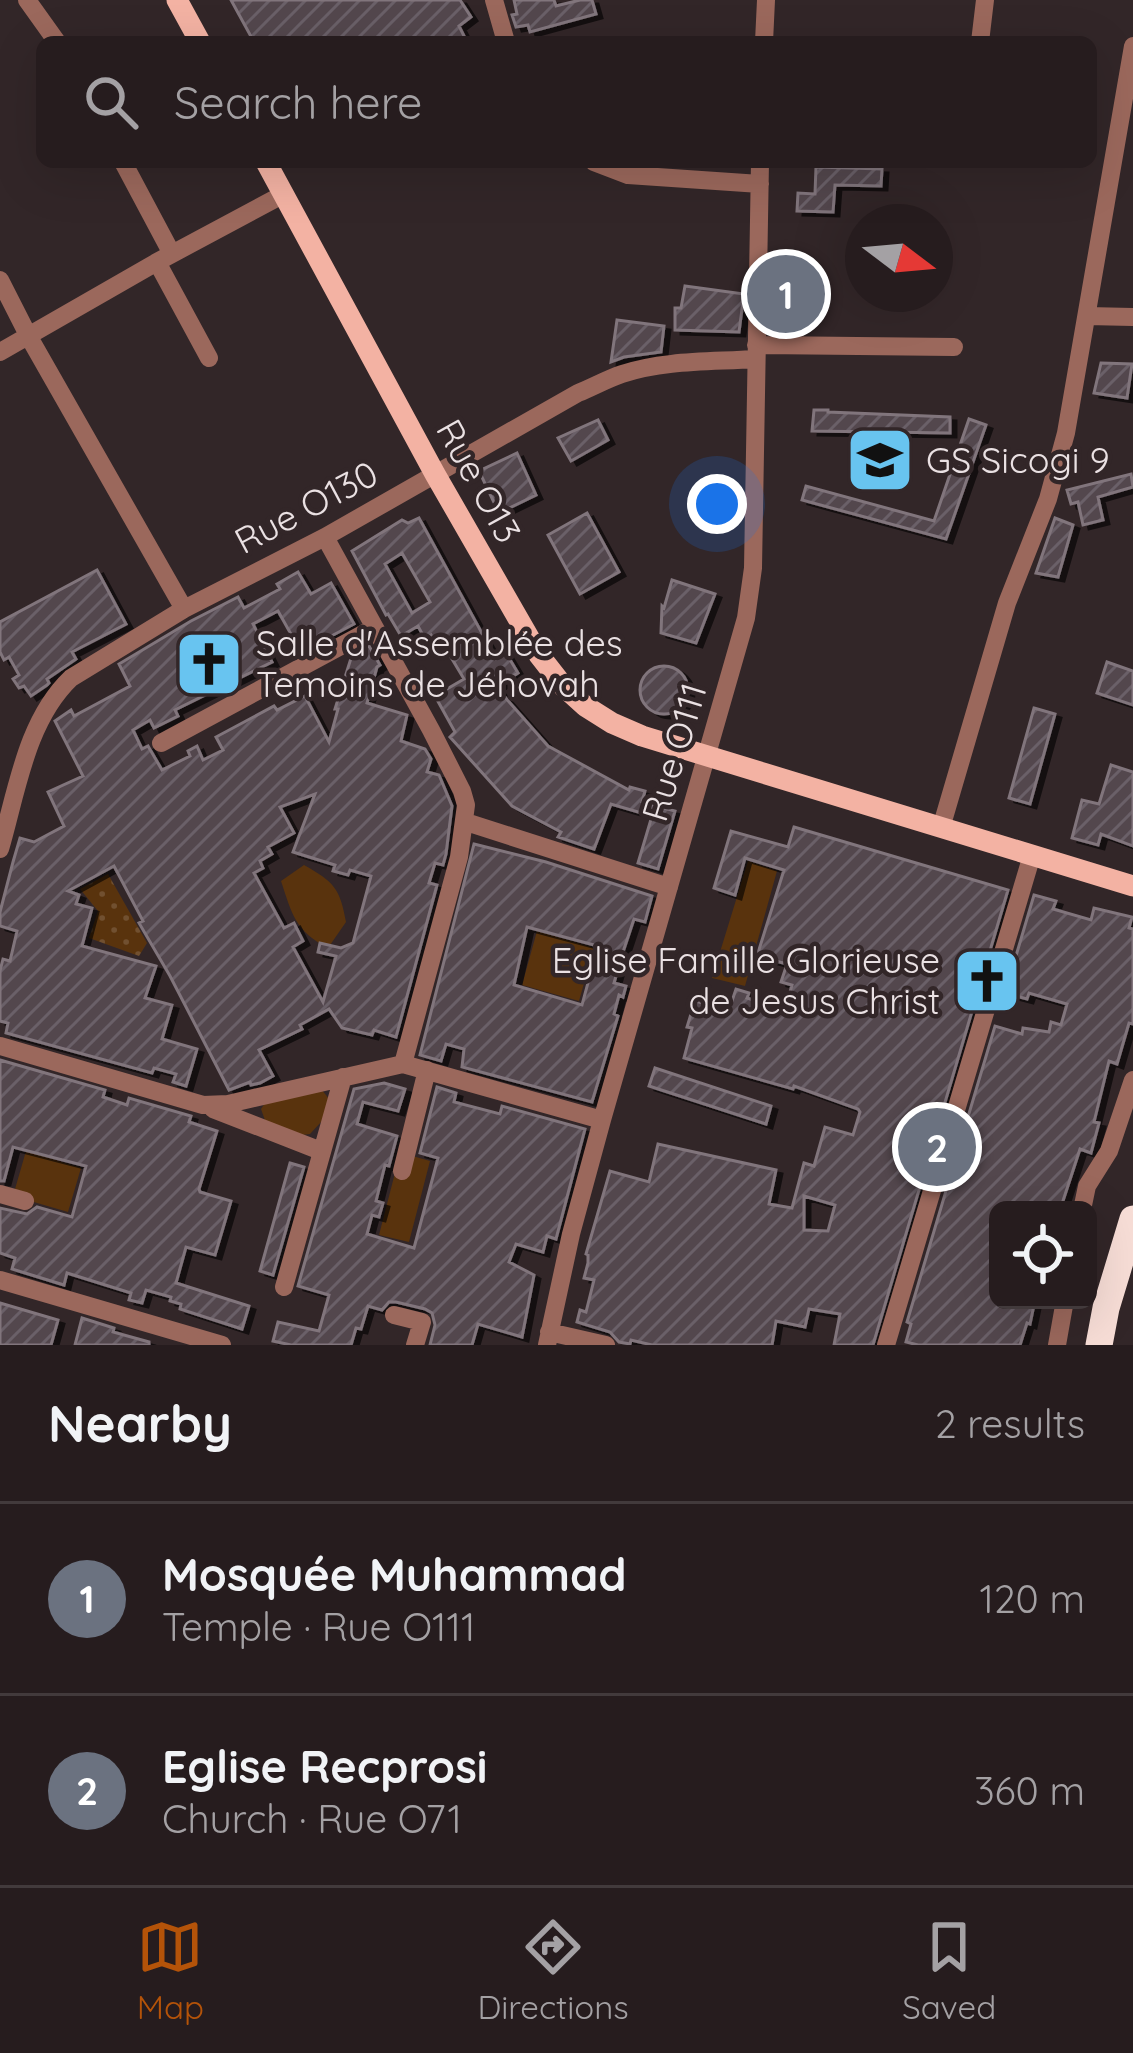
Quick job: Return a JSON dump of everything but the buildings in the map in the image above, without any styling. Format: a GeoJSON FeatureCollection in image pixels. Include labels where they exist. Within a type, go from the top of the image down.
{"type":"FeatureCollection","features":[{"type":"Feature","properties":{"kind":"highway"},"geometry":{"type":"LineString","coordinates":[[1099,1345],[1133,1219]]}},
{"type":"Feature","properties":{"kind":"main road"},"geometry":{"type":"LineString","coordinates":[[177,0],[197,36]]}},
{"type":"Feature","properties":{"kind":"main road","name":"Rue O13"},"geometry":{"type":"LineString","coordinates":[[269,168],[538,655],[585,706],[612,724],[706,755],[1133,886]]}},
{"type":"Feature","properties":{"kind":"street"},"geometry":{"type":"LineString","coordinates":[[27,0],[53,36]]}},
{"type":"Feature","properties":{"kind":"street"},"geometry":{"type":"LineString","coordinates":[[494,0],[504,36]]}},
{"type":"Feature","properties":{"kind":"street"},"geometry":{"type":"LineString","coordinates":[[764,36],[766,0]]}},
{"type":"Feature","properties":{"kind":"street"},"geometry":{"type":"LineString","coordinates":[[981,36],[985,0]]}},
{"type":"Feature","properties":{"kind":"street"},"geometry":{"type":"LineString","coordinates":[[941,828],[1007,603],[1058,467],[1126,128],[1133,46]]}},
{"type":"Feature","properties":{"kind":"street"},"geometry":{"type":"LineString","coordinates":[[126,168],[209,358]]}},
{"type":"Feature","properties":{"kind":"street"},"geometry":{"type":"LineString","coordinates":[[610,168],[628,175],[760,184]]}},
{"type":"Feature","properties":{"kind":"street","name":"Rue O111"},"geometry":{"type":"LineString","coordinates":[[548,1338],[602,1120],[749,601],[760,168]]}},
{"type":"Feature","properties":{"kind":"street"},"geometry":{"type":"LineString","coordinates":[[0,352],[284,194]]}},
{"type":"Feature","properties":{"kind":"street"},"geometry":{"type":"LineString","coordinates":[[0,280],[184,609]]}},
{"type":"Feature","properties":{"kind":"street"},"geometry":{"type":"LineString","coordinates":[[1087,316],[1133,317]]}},
{"type":"Feature","properties":{"kind":"street","name":"Rue O130"},"geometry":{"type":"LineString","coordinates":[[0,849],[34,734],[56,693],[71,678],[184,609],[325,537],[578,393],[620,375],[663,365],[756,352],[954,347]]}},
{"type":"Feature","properties":{"kind":"street"},"geometry":{"type":"LineString","coordinates":[[325,537],[466,805],[433,962],[403,1064]]}},
{"type":"Feature","properties":{"kind":"street"},"geometry":{"type":"LineString","coordinates":[[161,743],[374,628]]}},
{"type":"Feature","properties":{"kind":"street"},"geometry":{"type":"LineString","coordinates":[[466,822],[669,887]]}},
{"type":"Feature","properties":{"kind":"street"},"geometry":{"type":"LineString","coordinates":[[886,1345],[1031,855]]}},
{"type":"Feature","properties":{"kind":"street"},"geometry":{"type":"LineString","coordinates":[[0,1046],[203,1105],[321,1151]]}},
{"type":"Feature","properties":{"kind":"street"},"geometry":{"type":"LineString","coordinates":[[203,1105],[228,1104],[403,1064],[602,1120]]}},
{"type":"Feature","properties":{"kind":"street"},"geometry":{"type":"LineString","coordinates":[[401,1171],[427,1070]]}},
{"type":"Feature","properties":{"kind":"street"},"geometry":{"type":"LineString","coordinates":[[284,1287],[343,1077]]}},
{"type":"Feature","properties":{"kind":"street"},"geometry":{"type":"LineString","coordinates":[[1084,1201],[1087,1186],[1109,1151],[1133,1080]]}},
{"type":"Feature","properties":{"kind":"street"},"geometry":{"type":"LineString","coordinates":[[0,1194],[25,1201]]}},
{"type":"Feature","properties":{"kind":"street"},"geometry":{"type":"LineString","coordinates":[[0,1280],[222,1345]]}},
{"type":"Feature","properties":{"kind":"street"},"geometry":{"type":"LineString","coordinates":[[1058,1345],[1064,1309]]}},
{"type":"Feature","properties":{"kind":"street"},"geometry":{"type":"LineString","coordinates":[[394,1315],[422,1322],[415,1345]]}},
{"type":"Feature","properties":{"kind":"street"},"geometry":{"type":"LineString","coordinates":[[548,1338],[606,1345]]}},
{"type":"Feature","properties":{"kind":"shaded area"},"geometry":{"type":"Polygon","coordinates":[[[748,861],[777,871],[745,986],[712,978],[748,861]]]}},
{"type":"Feature","properties":{"kind":"shaded area"},"geometry":{"type":"Polygon","coordinates":[[[304,865],[329,882],[341,901],[346,922],[328,948],[302,928],[281,881],[304,865]]]}},
{"type":"Feature","properties":{"kind":"shaded area"},"geometry":{"type":"Polygon","coordinates":[[[108,874],[147,943],[139,956],[89,938],[98,911],[80,889],[108,874]]]}},
{"type":"Feature","properties":{"kind":"shaded area"},"geometry":{"type":"Polygon","coordinates":[[[537,931],[594,948],[579,1001],[522,985],[537,931]]]}},
{"type":"Feature","properties":{"kind":"shaded area"},"geometry":{"type":"Polygon","coordinates":[[[321,1089],[330,1100],[322,1121],[310,1134],[294,1136],[267,1126],[261,1109],[267,1100],[321,1089]]]}},
{"type":"Feature","properties":{"kind":"shaded area"},"geometry":{"type":"Polygon","coordinates":[[[26,1151],[81,1168],[68,1212],[13,1196],[26,1151]]]}},
{"type":"Feature","properties":{"kind":"shaded area"},"geometry":{"type":"Polygon","coordinates":[[[409,1155],[430,1161],[409,1242],[379,1235],[395,1173],[409,1155]]]}},
{"type":"Feature","properties":{"kind":"place","name":"Mosquée Muhammad"},"geometry":{"type":"Point","coordinates":[786,294]}},
{"type":"Feature","properties":{"kind":"place","name":"GS Sicogi 9"},"geometry":{"type":"Point","coordinates":[880,460]}},
{"type":"Feature","properties":{"kind":"place","name":"Salle d'Assemblée des Temoins de Jéhovah"},"geometry":{"type":"Point","coordinates":[209,664]}},
{"type":"Feature","properties":{"kind":"place","name":"Eglise Famille Glorieuse de Jesus Christ"},"geometry":{"type":"Point","coordinates":[987,981]}},
{"type":"Feature","properties":{"kind":"place","name":"Eglise Recprosi"},"geometry":{"type":"Point","coordinates":[937,1147]}}]}
